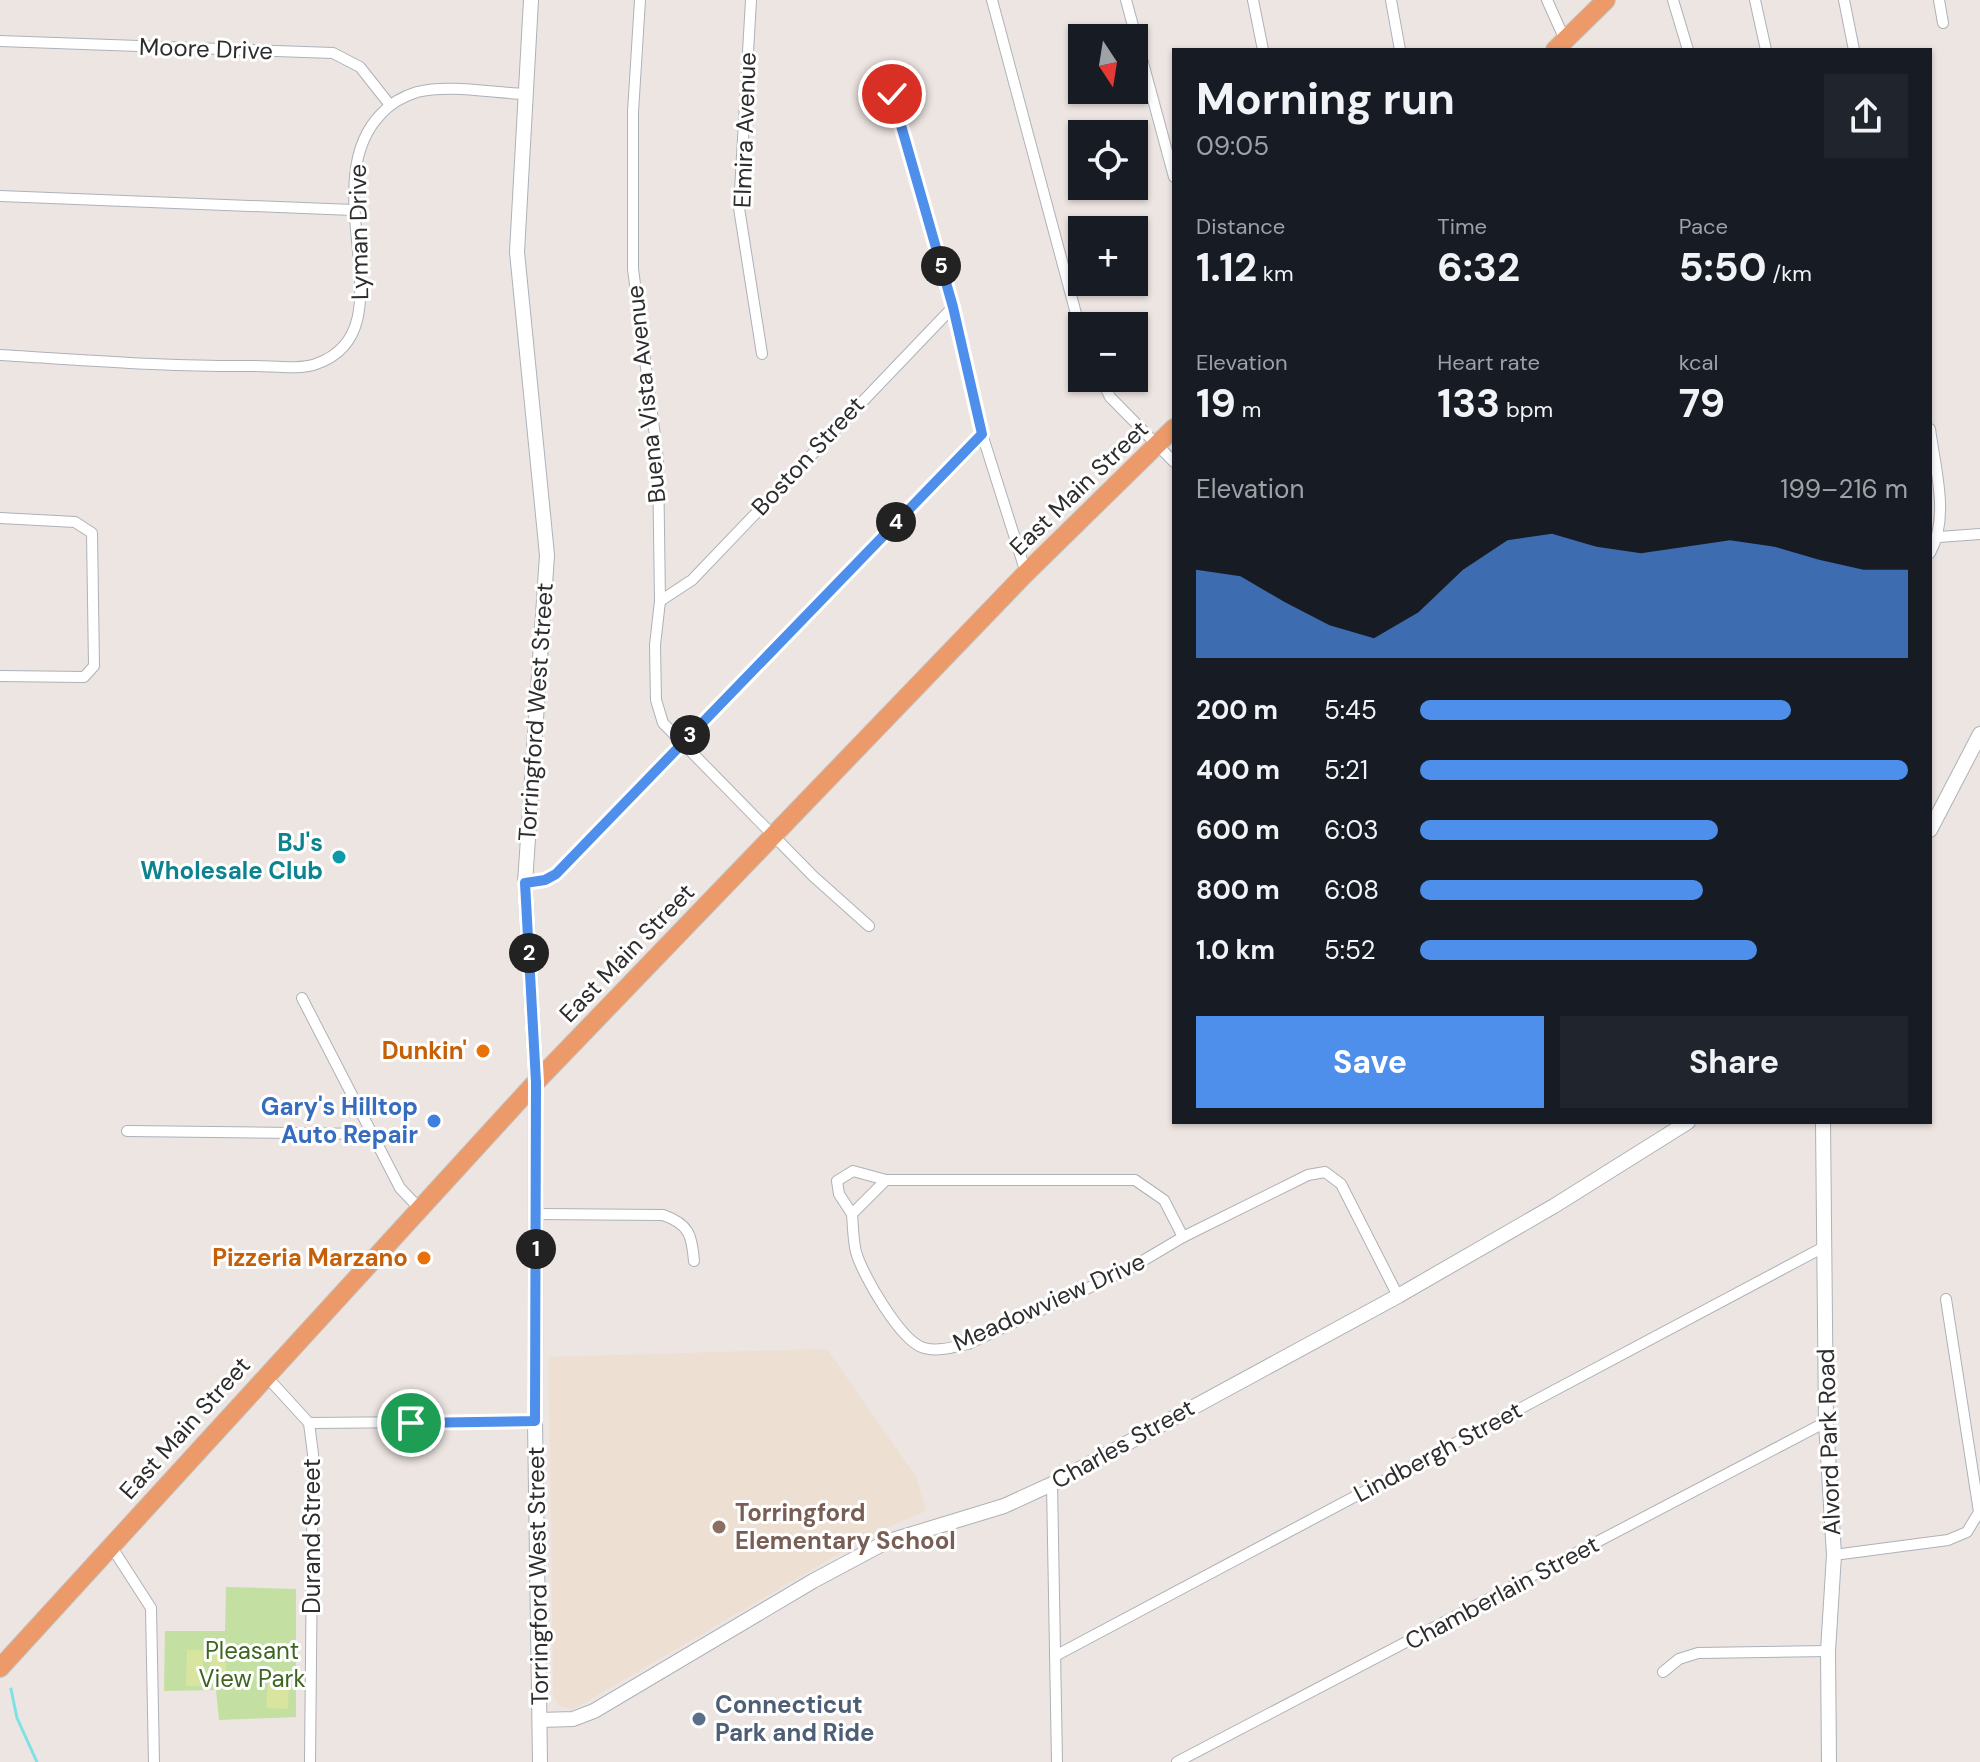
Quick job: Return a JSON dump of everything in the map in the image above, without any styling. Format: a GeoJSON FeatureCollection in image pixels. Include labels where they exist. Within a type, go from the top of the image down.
{"type":"FeatureCollection","features":[{"type":"Feature","properties":{"kind":"highway"},"geometry":{"type":"LineString","coordinates":[[1560,45],[1606,0]]}},
{"type":"Feature","properties":{"kind":"highway","name":"East Main Street"},"geometry":{"type":"LineString","coordinates":[[0,1668],[536,1082],[1026,573],[1172,430]]}},
{"type":"Feature","properties":{"kind":"street","name":"Torringford West Street"},"geometry":{"type":"LineString","coordinates":[[531,0],[518,226],[519,280],[547,555],[525,883],[536,1082],[535,1421],[540,1762]]}},
{"type":"Feature","properties":{"kind":"street","name":"Buena Vista Avenue"},"geometry":{"type":"LineString","coordinates":[[640,0],[633,112],[633,269],[658,459],[660,601],[655,645],[656,700],[663,723],[774,837],[869,926]]}},
{"type":"Feature","properties":{"kind":"street","name":"Elmira Avenue"},"geometry":{"type":"LineString","coordinates":[[751,0],[739,208],[762,354]]}},
{"type":"Feature","properties":{"kind":"street"},"geometry":{"type":"LineString","coordinates":[[992,0],[1076,312]]}},
{"type":"Feature","properties":{"kind":"street"},"geometry":{"type":"LineString","coordinates":[[1126,0],[1172,170]]}},
{"type":"Feature","properties":{"kind":"street"},"geometry":{"type":"LineString","coordinates":[[1253,0],[1263,48]]}},
{"type":"Feature","properties":{"kind":"street"},"geometry":{"type":"LineString","coordinates":[[1391,0],[1400,48]]}},
{"type":"Feature","properties":{"kind":"street"},"geometry":{"type":"LineString","coordinates":[[1547,0],[1560,45]]}},
{"type":"Feature","properties":{"kind":"street"},"geometry":{"type":"LineString","coordinates":[[1673,0],[1687,48]]}},
{"type":"Feature","properties":{"kind":"street"},"geometry":{"type":"LineString","coordinates":[[1755,0],[1766,48]]}},
{"type":"Feature","properties":{"kind":"street"},"geometry":{"type":"LineString","coordinates":[[1844,0],[1854,48]]}},
{"type":"Feature","properties":{"kind":"street"},"geometry":{"type":"LineString","coordinates":[[1939,0],[1943,23]]}},
{"type":"Feature","properties":{"kind":"street","name":"Moore Drive"},"geometry":{"type":"LineString","coordinates":[[0,41],[333,53],[360,67],[390,105]]}},
{"type":"Feature","properties":{"kind":"street"},"geometry":{"type":"LineString","coordinates":[[390,105],[417,92],[526,94]]}},
{"type":"Feature","properties":{"kind":"street"},"geometry":{"type":"LineString","coordinates":[[892,94],[953,307],[982,434],[1026,573]]}},
{"type":"Feature","properties":{"kind":"street","name":"Lyman Drive"},"geometry":{"type":"LineString","coordinates":[[0,355],[209,366],[314,365],[345,348],[356,331],[361,308],[353,210],[357,149],[372,123],[390,105]]}},
{"type":"Feature","properties":{"kind":"street"},"geometry":{"type":"LineString","coordinates":[[0,196],[353,210]]}},
{"type":"Feature","properties":{"kind":"street","name":"Boston Street"},"geometry":{"type":"LineString","coordinates":[[660,601],[692,580],[953,307]]}},
{"type":"Feature","properties":{"kind":"street"},"geometry":{"type":"LineString","coordinates":[[1108,392],[1172,460]]}},
{"type":"Feature","properties":{"kind":"street"},"geometry":{"type":"LineString","coordinates":[[525,883],[545,880],[556,874],[982,434]]}},
{"type":"Feature","properties":{"kind":"street"},"geometry":{"type":"LineString","coordinates":[[1932,445],[1940,510],[1939,537],[1932,549]]}},
{"type":"Feature","properties":{"kind":"street"},"geometry":{"type":"LineString","coordinates":[[0,518],[75,522],[92,533],[94,553],[94,666],[84,677],[0,676]]}},
{"type":"Feature","properties":{"kind":"street"},"geometry":{"type":"LineString","coordinates":[[1939,537],[1980,534]]}},
{"type":"Feature","properties":{"kind":"street"},"geometry":{"type":"LineString","coordinates":[[1932,826],[1980,734]]}},
{"type":"Feature","properties":{"kind":"street"},"geometry":{"type":"LineString","coordinates":[[302,998],[400,1188],[420,1209]]}},
{"type":"Feature","properties":{"kind":"street","name":"Charles Street"},"geometry":{"type":"LineString","coordinates":[[540,1720],[573,1719],[594,1711],[886,1542],[1004,1506],[1052,1484],[1398,1296],[1554,1206],[1685,1124]]}},
{"type":"Feature","properties":{"kind":"street","name":"Alvord Park Road"},"geometry":{"type":"LineString","coordinates":[[1823,1124],[1826,1422],[1834,1555],[1828,1651],[1829,1762]]}},
{"type":"Feature","properties":{"kind":"street"},"geometry":{"type":"LineString","coordinates":[[127,1131],[371,1134]]}},
{"type":"Feature","properties":{"kind":"street","name":"Meadowview Drive"},"geometry":{"type":"LineString","coordinates":[[1183,1237],[1164,1200],[1135,1180],[886,1180],[853,1171],[837,1181],[839,1194],[852,1214],[856,1251],[868,1281],[907,1335],[922,1348],[968,1344],[1129,1269],[1183,1237],[1308,1175],[1325,1172],[1341,1184],[1398,1296]]}},
{"type":"Feature","properties":{"kind":"street"},"geometry":{"type":"LineString","coordinates":[[852,1214],[886,1180]]}},
{"type":"Feature","properties":{"kind":"street"},"geometry":{"type":"LineString","coordinates":[[537,1214],[663,1215],[679,1220],[692,1233],[694,1261]]}},
{"type":"Feature","properties":{"kind":"street","name":"Lindbergh Street"},"geometry":{"type":"LineString","coordinates":[[1055,1656],[1822,1248]]}},
{"type":"Feature","properties":{"kind":"street"},"geometry":{"type":"LineString","coordinates":[[1834,1555],[1948,1540],[1967,1532],[1979,1512],[1946,1299]]}},
{"type":"Feature","properties":{"kind":"street","name":"Durand Street"},"geometry":{"type":"LineString","coordinates":[[266,1376],[309,1423],[313,1454],[310,1762]]}},
{"type":"Feature","properties":{"kind":"street"},"geometry":{"type":"LineString","coordinates":[[309,1423],[535,1421]]}},
{"type":"Feature","properties":{"kind":"street","name":"Chamberlain Street"},"geometry":{"type":"LineString","coordinates":[[1177,1762],[1826,1422]]}},
{"type":"Feature","properties":{"kind":"street"},"geometry":{"type":"LineString","coordinates":[[1052,1484],[1057,1762]]}},
{"type":"Feature","properties":{"kind":"street"},"geometry":{"type":"LineString","coordinates":[[111,1546],[151,1608],[154,1762]]}},
{"type":"Feature","properties":{"kind":"street"},"geometry":{"type":"LineString","coordinates":[[1663,1672],[1679,1659],[1698,1653],[1828,1651]]}},
{"type":"Feature","properties":{"kind":"shaded area","name":"Torringford Elementary School"},"geometry":{"type":"Polygon","coordinates":[[[827,1349],[916,1477],[926,1511],[874,1533],[579,1706],[572,1709],[559,1706],[553,1695],[549,1357],[827,1349]]]}},
{"type":"Feature","properties":{"kind":"green space","name":"Pleasant View Park"},"geometry":{"type":"Polygon","coordinates":[[[226,1587],[296,1589],[296,1717],[219,1720],[216,1690],[164,1691],[165,1631],[225,1631],[226,1587]]]}},
{"type":"Feature","properties":{"kind":"green space"},"geometry":{"type":"Polygon","coordinates":[[[187,1650],[203,1650],[203,1686],[186,1686],[187,1650]]]}},
{"type":"Feature","properties":{"kind":"green space"},"geometry":{"type":"Polygon","coordinates":[[[210,1650],[226,1650],[226,1686],[210,1685],[210,1650]]]}},
{"type":"Feature","properties":{"kind":"green space"},"geometry":{"type":"Polygon","coordinates":[[[268,1683],[289,1685],[288,1709],[266,1708],[268,1683]]]}},
{"type":"Feature","properties":{"kind":"waterway"},"geometry":{"type":"LineString","coordinates":[[11,1689],[17,1718],[37,1762]]}},
{"type":"Feature","properties":{"kind":"place","name":"BJ's Wholesale Club"},"geometry":{"type":"Point","coordinates":[339,857]}},
{"type":"Feature","properties":{"kind":"place","name":"Dunkin'"},"geometry":{"type":"Point","coordinates":[483,1051]}},
{"type":"Feature","properties":{"kind":"place","name":"Gary's Hilltop Auto Repair"},"geometry":{"type":"Point","coordinates":[434,1121]}},
{"type":"Feature","properties":{"kind":"place","name":"Pizzeria Marzano"},"geometry":{"type":"Point","coordinates":[424,1258]}},
{"type":"Feature","properties":{"kind":"place","name":"Torringford Elementary School"},"geometry":{"type":"Point","coordinates":[719,1527]}},
{"type":"Feature","properties":{"kind":"place","name":"Connecticut Park and Ride"},"geometry":{"type":"Point","coordinates":[699,1719]}},
{"type":"Feature","properties":{"kind":"route"},"geometry":{"type":"LineString","coordinates":[[411,1423],[535,1421],[536,1082],[525,883],[545,880],[556,874],[982,434],[953,307],[892,94]]}}]}
